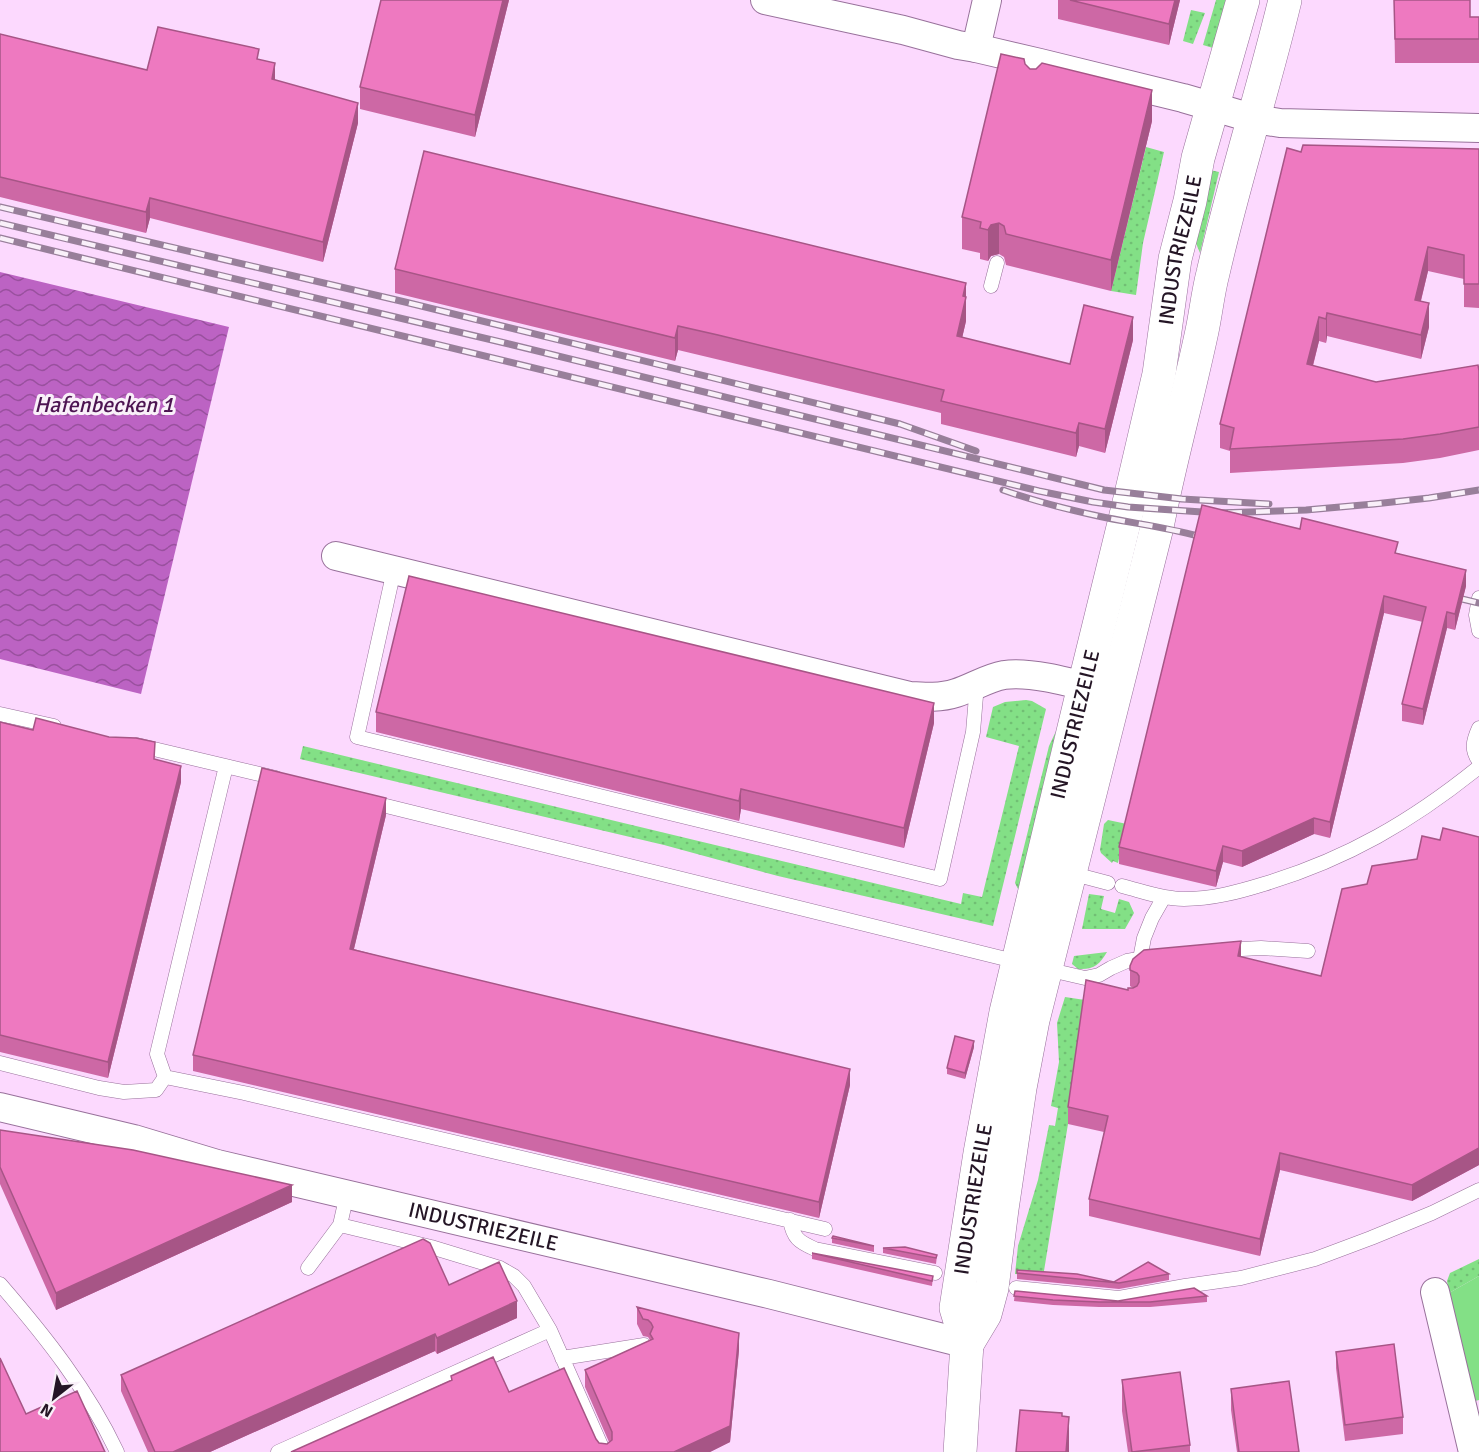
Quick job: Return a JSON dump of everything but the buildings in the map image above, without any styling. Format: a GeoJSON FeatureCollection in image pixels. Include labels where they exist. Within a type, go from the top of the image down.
{"type":"FeatureCollection","features":[{"type":"Feature","properties":{"kind":"main road","name":"INDUSTRIEZEILE"},"geometry":{"type":"LineString","coordinates":[[1056,869],[1084,686],[1159,374],[1175,259],[1198,158],[1243,0]]}},
{"type":"Feature","properties":{"kind":"main road","name":"INDUSTRIEZEILE"},"geometry":{"type":"LineString","coordinates":[[960,1452],[967,1344],[985,1314],[992,1288],[1020,1088],[1033,1020],[1031,965],[1056,869],[1115,694],[1157,527],[1213,274],[1286,0]]}},
{"type":"Feature","properties":{"kind":"street"},"geometry":{"type":"LineString","coordinates":[[765,0],[903,30],[976,48],[1039,68],[1280,123],[1479,128]]}},
{"type":"Feature","properties":{"kind":"street"},"geometry":{"type":"LineString","coordinates":[[976,48],[987,0]]}},
{"type":"Feature","properties":{"kind":"street"},"geometry":{"type":"LineString","coordinates":[[336,556],[910,696],[935,697],[956,693],[1004,675],[1033,676],[1115,694]]}},
{"type":"Feature","properties":{"kind":"street","name":"INDUSTRIEZEILE"},"geometry":{"type":"LineString","coordinates":[[0,1107],[134,1139],[217,1164],[769,1294],[967,1344]]}},
{"type":"Feature","properties":{"kind":"street"},"geometry":{"type":"LineString","coordinates":[[1435,1292],[1473,1452]]}},
{"type":"Feature","properties":{"kind":"lane"},"geometry":{"type":"LineString","coordinates":[[991,286],[997,263]]}},
{"type":"Feature","properties":{"kind":"lane"},"geometry":{"type":"LineString","coordinates":[[394,570],[357,737],[939,879],[972,732],[976,684]]}},
{"type":"Feature","properties":{"kind":"lane"},"geometry":{"type":"LineString","coordinates":[[1479,598],[1476,615],[1479,631]]}},
{"type":"Feature","properties":{"kind":"lane"},"geometry":{"type":"LineString","coordinates":[[0,714],[68,729]]}},
{"type":"Feature","properties":{"kind":"lane"},"geometry":{"type":"LineString","coordinates":[[1479,728],[1473,745],[1474,753],[1479,761]]}},
{"type":"Feature","properties":{"kind":"lane"},"geometry":{"type":"LineString","coordinates":[[124,742],[284,780]]}},
{"type":"Feature","properties":{"kind":"lane"},"geometry":{"type":"LineString","coordinates":[[165,1077],[157,1054],[226,766]]}},
{"type":"Feature","properties":{"kind":"lane"},"geometry":{"type":"LineString","coordinates":[[1122,886],[1164,897],[1203,899],[1223,896],[1308,870],[1371,841],[1400,824],[1449,791],[1479,767]]}},
{"type":"Feature","properties":{"kind":"lane"},"geometry":{"type":"LineString","coordinates":[[353,797],[1085,978],[1099,975],[1116,965],[1163,956]]}},
{"type":"Feature","properties":{"kind":"lane"},"geometry":{"type":"LineString","coordinates":[[1056,869],[1108,883]]}},
{"type":"Feature","properties":{"kind":"lane"},"geometry":{"type":"LineString","coordinates":[[1140,959],[1144,938],[1164,897]]}},
{"type":"Feature","properties":{"kind":"lane"},"geometry":{"type":"LineString","coordinates":[[1212,951],[1261,948],[1308,951]]}},
{"type":"Feature","properties":{"kind":"lane"},"geometry":{"type":"LineString","coordinates":[[1093,976],[1105,984]]}},
{"type":"Feature","properties":{"kind":"lane"},"geometry":{"type":"LineString","coordinates":[[0,1063],[124,1092],[156,1090],[165,1077]]}},
{"type":"Feature","properties":{"kind":"lane"},"geometry":{"type":"LineString","coordinates":[[165,1077],[244,1093],[825,1228]]}},
{"type":"Feature","properties":{"kind":"lane"},"geometry":{"type":"LineString","coordinates":[[1016,1288],[1119,1298],[1241,1278],[1315,1258],[1371,1239],[1479,1190]]}},
{"type":"Feature","properties":{"kind":"lane"},"geometry":{"type":"LineString","coordinates":[[308,1268],[340,1225],[347,1194]]}},
{"type":"Feature","properties":{"kind":"lane"},"geometry":{"type":"LineString","coordinates":[[790,1220],[792,1233],[802,1243],[815,1249],[935,1273]]}},
{"type":"Feature","properties":{"kind":"lane"},"geometry":{"type":"LineString","coordinates":[[340,1225],[431,1247],[500,1268],[514,1276],[524,1286],[550,1330],[604,1452]]}},
{"type":"Feature","properties":{"kind":"lane"},"geometry":{"type":"LineString","coordinates":[[0,1284],[65,1365],[98,1414],[117,1452]]}},
{"type":"Feature","properties":{"kind":"lane"},"geometry":{"type":"LineString","coordinates":[[278,1452],[550,1330]]}},
{"type":"Feature","properties":{"kind":"lane"},"geometry":{"type":"LineString","coordinates":[[562,1358],[644,1345]]}},
{"type":"Feature","properties":{"kind":"green space"},"geometry":{"type":"Polygon","coordinates":[[[1216,0],[1227,0],[1213,48],[1203,45],[1216,0]]]}},
{"type":"Feature","properties":{"kind":"green space"},"geometry":{"type":"Polygon","coordinates":[[[1191,10],[1205,13],[1193,44],[1183,41],[1191,10]]]}},
{"type":"Feature","properties":{"kind":"green space"},"geometry":{"type":"Polygon","coordinates":[[[1146,147],[1164,152],[1143,243],[1136,295],[1111,291],[1146,147]]]}},
{"type":"Feature","properties":{"kind":"green space"},"geometry":{"type":"Polygon","coordinates":[[[1210,170],[1219,172],[1200,253],[1195,241],[1210,170]]]}},
{"type":"Feature","properties":{"kind":"green space"},"geometry":{"type":"Polygon","coordinates":[[[1026,700],[1046,709],[993,926],[300,759],[303,746],[961,904],[963,893],[982,897],[1019,746],[986,737],[993,707],[1005,702],[1026,700]]]}},
{"type":"Feature","properties":{"kind":"green space"},"geometry":{"type":"Polygon","coordinates":[[[1056,731],[1019,891],[1015,883],[1049,746],[1056,731]]]}},
{"type":"Feature","properties":{"kind":"green space"},"geometry":{"type":"Polygon","coordinates":[[[1108,820],[1127,824],[1118,863],[1113,861],[1112,863],[1100,850],[1104,824],[1108,820]]]}},
{"type":"Feature","properties":{"kind":"green space"},"geometry":{"type":"Polygon","coordinates":[[[1089,894],[1104,896],[1101,909],[1115,913],[1119,899],[1129,902],[1134,913],[1125,929],[1082,929],[1089,894]]]}},
{"type":"Feature","properties":{"kind":"green space"},"geometry":{"type":"Polygon","coordinates":[[[1107,952],[1099,963],[1088,969],[1078,969],[1072,964],[1074,956],[1107,952]]]}},
{"type":"Feature","properties":{"kind":"green space"},"geometry":{"type":"Polygon","coordinates":[[[1065,997],[1085,1000],[1043,1277],[1015,1274],[1018,1246],[1038,1180],[1049,1125],[1055,1126],[1058,1108],[1051,1106],[1059,1062],[1057,1023],[1065,997]]]}},
{"type":"Feature","properties":{"kind":"green space"},"geometry":{"type":"Polygon","coordinates":[[[1479,1259],[1479,1276],[1449,1293],[1447,1281],[1450,1273],[1479,1259]]]}},
{"type":"Feature","properties":{"kind":"green space"},"geometry":{"type":"Polygon","coordinates":[[[1479,1276],[1479,1400],[1475,1401],[1449,1293],[1479,1276]]]}},
{"type":"Feature","properties":{"kind":"water","name":"Hafenbecken 1"},"geometry":{"type":"Polygon","coordinates":[[[0,272],[229,327],[141,694],[0,659],[0,272]]]}},
{"type":"Feature","properties":{"kind":"railway"},"geometry":{"type":"LineString","coordinates":[[0,207],[405,302],[900,424],[976,451]]}},
{"type":"Feature","properties":{"kind":"railway"},"geometry":{"type":"LineString","coordinates":[[0,223],[509,344],[1104,490],[1182,499],[1269,504]]}},
{"type":"Feature","properties":{"kind":"railway"},"geometry":{"type":"LineString","coordinates":[[0,238],[1039,491],[1093,502],[1128,507],[1217,513],[1306,510],[1429,498],[1479,490]]}},
{"type":"Feature","properties":{"kind":"railway"},"geometry":{"type":"LineString","coordinates":[[1003,490],[1074,511],[1198,536]]}},
{"type":"Feature","properties":{"kind":"railway"},"geometry":{"type":"LineString","coordinates":[[1462,599],[1479,603]]}}]}
